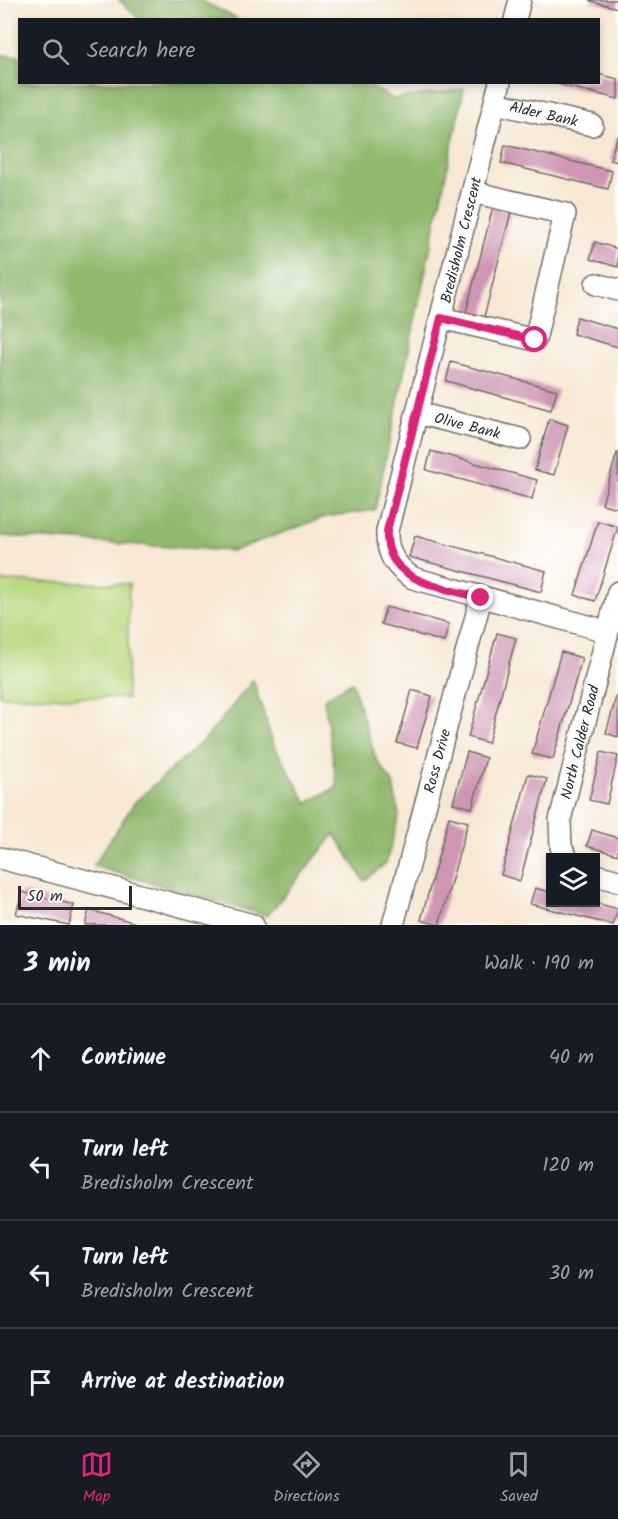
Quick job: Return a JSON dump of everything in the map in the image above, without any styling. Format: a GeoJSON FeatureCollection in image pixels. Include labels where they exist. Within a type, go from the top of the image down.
{"type":"FeatureCollection","features":[{"type":"Feature","properties":{"kind":"street"},"geometry":{"type":"LineString","coordinates":[[516,18],[520,0]]}},
{"type":"Feature","properties":{"kind":"street","name":"Alder Bank"},"geometry":{"type":"LineString","coordinates":[[498,93],[592,125]]}},
{"type":"Feature","properties":{"kind":"street","name":"Bredisholm Crescent"},"geometry":{"type":"LineString","coordinates":[[498,93],[387,531],[390,555],[400,570],[413,578],[606,631]]}},
{"type":"Feature","properties":{"kind":"street"},"geometry":{"type":"LineString","coordinates":[[441,318],[535,340],[565,213],[473,192]]}},
{"type":"Feature","properties":{"kind":"street"},"geometry":{"type":"LineString","coordinates":[[596,284],[618,290]]}},
{"type":"Feature","properties":{"kind":"street","name":"Olive Bank"},"geometry":{"type":"LineString","coordinates":[[417,412],[520,439]]}},
{"type":"Feature","properties":{"kind":"street","name":"North Calder Road"},"geometry":{"type":"LineString","coordinates":[[564,853],[561,847],[560,820],[606,631],[618,592]]}},
{"type":"Feature","properties":{"kind":"street","name":"Ross Drive"},"geometry":{"type":"LineString","coordinates":[[393,925],[481,598]]}},
{"type":"Feature","properties":{"kind":"street"},"geometry":{"type":"LineString","coordinates":[[0,858],[253,925]]}},
{"type":"Feature","properties":{"kind":"street"},"geometry":{"type":"LineString","coordinates":[[600,876],[618,881]]}},
{"type":"Feature","properties":{"kind":"green space"},"geometry":{"type":"Polygon","coordinates":[[[119,0],[200,0],[236,18],[138,18],[119,0]]]}},
{"type":"Feature","properties":{"kind":"green space"},"geometry":{"type":"Polygon","coordinates":[[[0,55],[18,56],[18,84],[366,84],[393,99],[464,89],[375,510],[325,517],[233,551],[0,536],[0,55]]]}},
{"type":"Feature","properties":{"kind":"green space"},"geometry":{"type":"Polygon","coordinates":[[[0,581],[129,584],[127,698],[0,696],[0,581]]]}},
{"type":"Feature","properties":{"kind":"green space"},"geometry":{"type":"Polygon","coordinates":[[[253,680],[273,743],[307,803],[337,787],[324,699],[352,682],[376,759],[393,783],[399,816],[386,863],[364,881],[335,834],[267,916],[93,866],[135,802],[208,736],[253,680]]]}},
{"type":"Feature","properties":{"kind":"building"},"geometry":{"type":"Polygon","coordinates":[[[590,0],[618,0],[618,8],[590,1],[590,0]]]}},
{"type":"Feature","properties":{"kind":"building"},"geometry":{"type":"Polygon","coordinates":[[[600,74],[618,79],[618,99],[557,84],[600,84],[600,74]]]}},
{"type":"Feature","properties":{"kind":"building"},"geometry":{"type":"Polygon","coordinates":[[[618,137],[618,162],[610,160],[618,137]]]}},
{"type":"Feature","properties":{"kind":"building"},"geometry":{"type":"Polygon","coordinates":[[[505,145],[612,171],[608,189],[501,163],[505,145]]]}},
{"type":"Feature","properties":{"kind":"building"},"geometry":{"type":"Polygon","coordinates":[[[493,207],[511,212],[484,317],[466,312],[493,207]]]}},
{"type":"Feature","properties":{"kind":"building"},"geometry":{"type":"Polygon","coordinates":[[[595,242],[618,249],[618,267],[590,259],[595,242]]]}},
{"type":"Feature","properties":{"kind":"building"},"geometry":{"type":"Polygon","coordinates":[[[577,317],[618,329],[618,347],[573,334],[577,317]]]}},
{"type":"Feature","properties":{"kind":"building"},"geometry":{"type":"Polygon","coordinates":[[[451,362],[557,390],[551,410],[446,381],[451,362]]]}},
{"type":"Feature","properties":{"kind":"building"},"geometry":{"type":"Polygon","coordinates":[[[549,419],[568,425],[554,475],[535,470],[549,419]]]}},
{"type":"Feature","properties":{"kind":"building"},"geometry":{"type":"Polygon","coordinates":[[[431,451],[537,480],[532,499],[426,470],[431,451]]]}},
{"type":"Feature","properties":{"kind":"building"},"geometry":{"type":"Polygon","coordinates":[[[618,453],[618,508],[602,504],[618,453]]]}},
{"type":"Feature","properties":{"kind":"building"},"geometry":{"type":"Polygon","coordinates":[[[598,521],[618,527],[595,601],[575,595],[598,521]]]}},
{"type":"Feature","properties":{"kind":"building"},"geometry":{"type":"Polygon","coordinates":[[[415,536],[546,571],[541,592],[409,557],[415,536]]]}},
{"type":"Feature","properties":{"kind":"building"},"geometry":{"type":"Polygon","coordinates":[[[386,607],[449,624],[444,642],[381,624],[386,607]]]}},
{"type":"Feature","properties":{"kind":"building"},"geometry":{"type":"Polygon","coordinates":[[[497,633],[516,638],[488,743],[468,737],[497,633]]]}},
{"type":"Feature","properties":{"kind":"building"},"geometry":{"type":"Polygon","coordinates":[[[561,652],[582,658],[553,759],[532,754],[561,652]]]}},
{"type":"Feature","properties":{"kind":"building"},"geometry":{"type":"Polygon","coordinates":[[[412,690],[432,696],[417,748],[397,743],[412,690]]]}},
{"type":"Feature","properties":{"kind":"building"},"geometry":{"type":"Polygon","coordinates":[[[618,694],[618,737],[606,733],[618,694]]]}},
{"type":"Feature","properties":{"kind":"building"},"geometry":{"type":"Polygon","coordinates":[[[467,752],[486,758],[472,808],[453,803],[467,752]]]}},
{"type":"Feature","properties":{"kind":"building"},"geometry":{"type":"Polygon","coordinates":[[[601,752],[618,756],[607,804],[589,800],[601,752]]]}},
{"type":"Feature","properties":{"kind":"building"},"geometry":{"type":"Polygon","coordinates":[[[528,774],[547,779],[520,881],[501,875],[528,774]]]}},
{"type":"Feature","properties":{"kind":"building"},"geometry":{"type":"Polygon","coordinates":[[[449,817],[468,822],[439,925],[421,920],[449,817]]]}},
{"type":"Feature","properties":{"kind":"building"},"geometry":{"type":"Polygon","coordinates":[[[592,830],[618,838],[618,855],[587,846],[592,830]]]}},
{"type":"Feature","properties":{"kind":"building"},"geometry":{"type":"Polygon","coordinates":[[[535,888],[546,891],[546,907],[600,907],[600,904],[618,909],[613,925],[530,904],[535,888]]]}},
{"type":"Feature","properties":{"kind":"building"},"geometry":{"type":"Polygon","coordinates":[[[22,892],[74,905],[69,925],[16,914],[22,892]]]}},
{"type":"Feature","properties":{"kind":"building"},"geometry":{"type":"Polygon","coordinates":[[[89,910],[140,924],[140,925],[85,925],[89,910]]]}},
{"type":"Feature","properties":{"kind":"route"},"geometry":{"type":"LineString","coordinates":[[481,598],[420,581],[400,570],[390,555],[387,531],[441,318],[535,340]]}}]}
